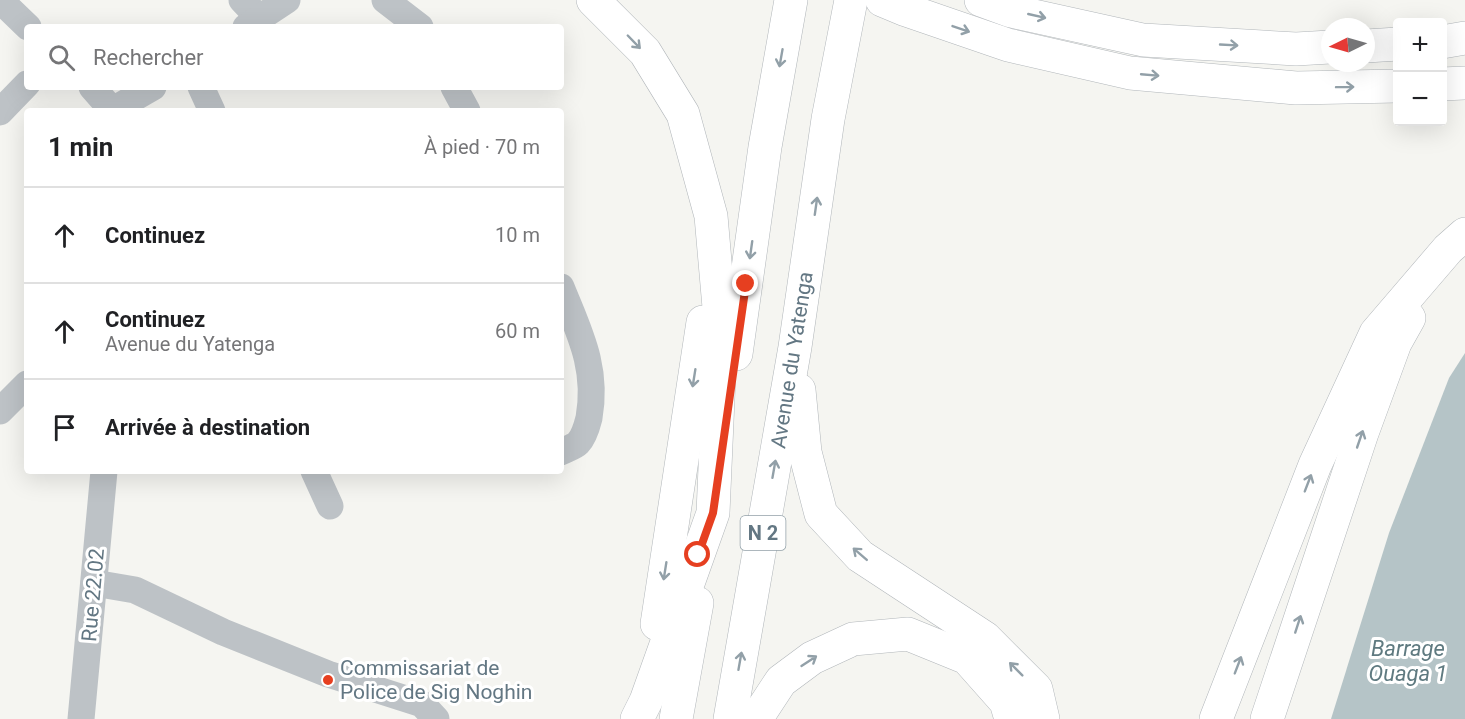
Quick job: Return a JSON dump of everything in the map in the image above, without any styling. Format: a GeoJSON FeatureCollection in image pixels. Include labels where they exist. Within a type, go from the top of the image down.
{"type":"FeatureCollection","features":[{"type":"Feature","properties":{"kind":"main road"},"geometry":{"type":"LineString","coordinates":[[593,0],[645,52],[683,114],[711,216],[721,330],[713,513],[641,710]]}},
{"type":"Feature","properties":{"kind":"main road","name":"N 2"},"geometry":{"type":"LineString","coordinates":[[676,719],[713,513],[765,147],[791,0]]}},
{"type":"Feature","properties":{"kind":"main road"},"geometry":{"type":"LineString","coordinates":[[981,0],[1011,11],[1143,40],[1296,49],[1321,48]]}},
{"type":"Feature","properties":{"kind":"main road"},"geometry":{"type":"LineString","coordinates":[[894,5],[1008,45],[1130,73],[1296,88],[1393,86]]}},
{"type":"Feature","properties":{"kind":"main road","name":"Avenue du Yatenga"},"geometry":{"type":"LineString","coordinates":[[730,719],[795,348],[828,119],[851,10]]}},
{"type":"Feature","properties":{"kind":"main road"},"geometry":{"type":"LineString","coordinates":[[1447,41],[1465,38]]}},
{"type":"Feature","properties":{"kind":"main road"},"geometry":{"type":"LineString","coordinates":[[1375,45],[1393,44]]}},
{"type":"Feature","properties":{"kind":"main road"},"geometry":{"type":"LineString","coordinates":[[1447,84],[1465,83]]}},
{"type":"Feature","properties":{"kind":"main road"},"geometry":{"type":"LineString","coordinates":[[641,710],[705,307],[711,216]]}},
{"type":"Feature","properties":{"kind":"main road"},"geometry":{"type":"LineString","coordinates":[[1216,719],[1315,465],[1376,333],[1457,241]]}},
{"type":"Feature","properties":{"kind":"main road"},"geometry":{"type":"LineString","coordinates":[[1267,719],[1362,433],[1395,344],[1457,241]]}},
{"type":"Feature","properties":{"kind":"main road"},"geometry":{"type":"LineString","coordinates":[[795,348],[805,452],[821,514],[860,556],[985,638],[1036,689],[1043,719]]}},
{"type":"Feature","properties":{"kind":"main road"},"geometry":{"type":"LineString","coordinates":[[756,719],[781,681],[812,658],[854,639],[908,634],[967,658],[1006,702],[1011,719]]}},
{"type":"Feature","properties":{"kind":"street"},"geometry":{"type":"LineString","coordinates":[[0,0],[25,24]]}},
{"type":"Feature","properties":{"kind":"street"},"geometry":{"type":"LineString","coordinates":[[249,15],[287,0]]}},
{"type":"Feature","properties":{"kind":"street"},"geometry":{"type":"LineString","coordinates":[[385,0],[416,24]]}},
{"type":"Feature","properties":{"kind":"street"},"geometry":{"type":"LineString","coordinates":[[0,112],[24,87]]}},
{"type":"Feature","properties":{"kind":"street"},"geometry":{"type":"LineString","coordinates":[[95,90],[111,108]]}},
{"type":"Feature","properties":{"kind":"street"},"geometry":{"type":"LineString","coordinates":[[116,108],[148,90]]}},
{"type":"Feature","properties":{"kind":"street"},"geometry":{"type":"LineString","coordinates":[[202,90],[211,108]]}},
{"type":"Feature","properties":{"kind":"street"},"geometry":{"type":"LineString","coordinates":[[456,90],[465,108]]}},
{"type":"Feature","properties":{"kind":"street"},"geometry":{"type":"LineString","coordinates":[[564,294],[587,353],[592,402],[587,429],[577,444],[564,450]]}},
{"type":"Feature","properties":{"kind":"street"},"geometry":{"type":"LineString","coordinates":[[0,411],[24,387]]}},
{"type":"Feature","properties":{"kind":"street","name":"Rue 22.02"},"geometry":{"type":"LineString","coordinates":[[81,719],[105,474]]}},
{"type":"Feature","properties":{"kind":"street"},"geometry":{"type":"LineString","coordinates":[[315,474],[330,506]]}},
{"type":"Feature","properties":{"kind":"street"},"geometry":{"type":"LineString","coordinates":[[94,583],[135,590],[254,645],[328,674],[422,704],[436,719]]}},
{"type":"Feature","properties":{"kind":"water","name":"Barrage Ouaga 1"},"geometry":{"type":"Polygon","coordinates":[[[1465,353],[1465,719],[1331,719],[1389,533],[1449,378],[1465,353]]]}},
{"type":"Feature","properties":{"kind":"place","name":"Commissariat de Police de Sig Noghin"},"geometry":{"type":"Point","coordinates":[328,680]}},
{"type":"Feature","properties":{"kind":"route"},"geometry":{"type":"LineString","coordinates":[[698,555],[713,513],[746,284]]}}]}
